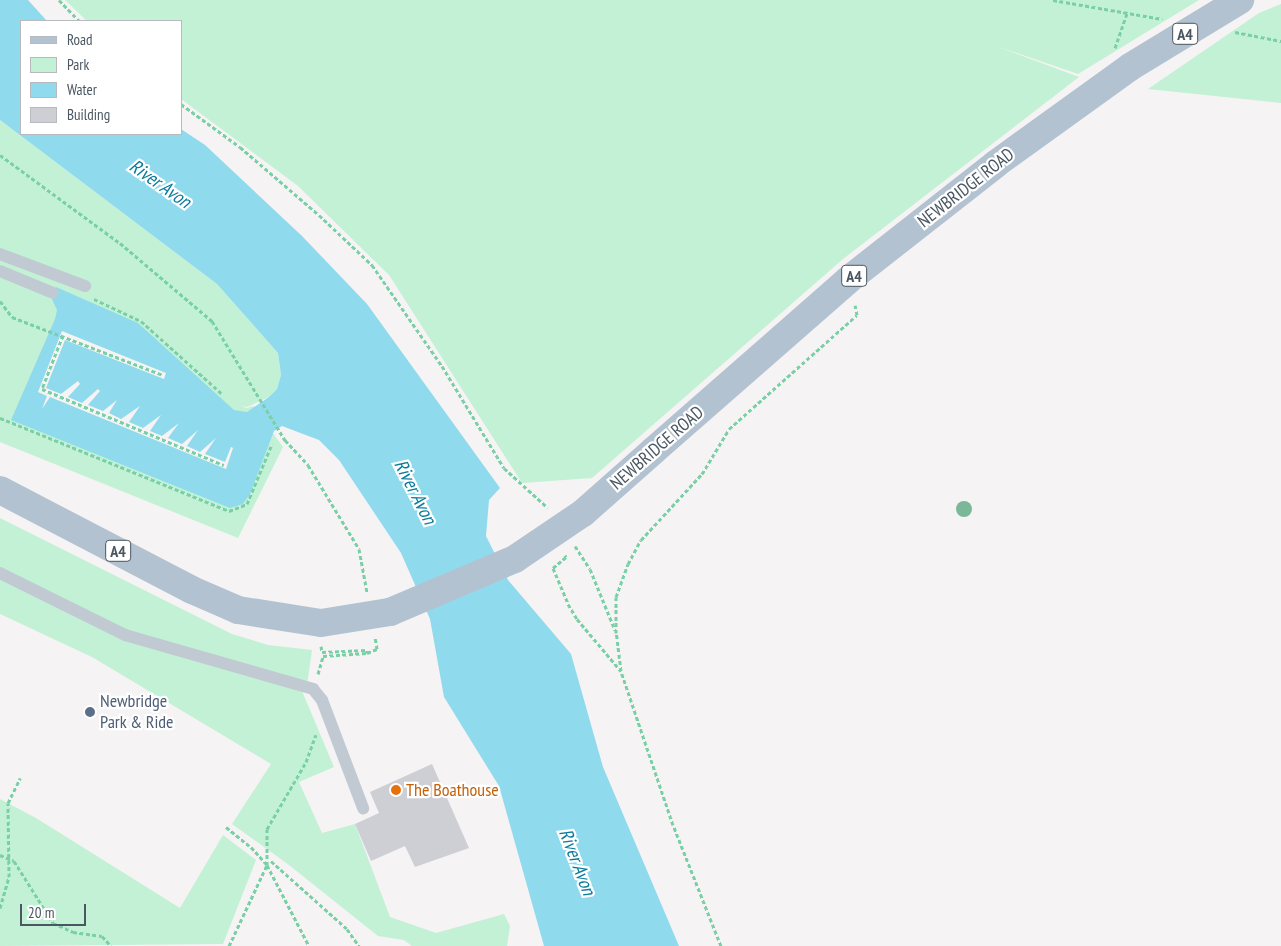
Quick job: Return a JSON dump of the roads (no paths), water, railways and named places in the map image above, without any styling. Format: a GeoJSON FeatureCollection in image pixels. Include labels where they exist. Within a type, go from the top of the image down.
{"type":"FeatureCollection","features":[{"type":"Feature","properties":{"kind":"main road","name":"NEWBRIDGE ROAD"},"geometry":{"type":"LineString","coordinates":[[0,490],[192,590],[238,610],[321,623],[366,618],[418,602],[515,559],[551,536],[653,451],[848,280],[998,163],[1130,67],[1240,0]]}},
{"type":"Feature","properties":{"kind":"lane"},"geometry":{"type":"LineString","coordinates":[[0,254],[85,286]]}},
{"type":"Feature","properties":{"kind":"lane"},"geometry":{"type":"LineString","coordinates":[[0,271],[53,293]]}},
{"type":"Feature","properties":{"kind":"lane"},"geometry":{"type":"LineString","coordinates":[[0,573],[125,635],[313,688],[322,700],[363,808]]}},
{"type":"Feature","properties":{"kind":"water","name":"River Avon"},"geometry":{"type":"Polygon","coordinates":[[[0,0],[28,0],[46,20],[20,20],[20,135],[182,135],[182,130],[205,145],[302,236],[367,304],[500,488],[489,500],[486,536],[508,580],[571,654],[603,767],[679,946],[544,946],[499,786],[444,697],[430,619],[401,553],[339,460],[319,440],[282,426],[274,431],[250,494],[243,504],[230,508],[11,420],[55,319],[57,310],[51,297],[56,287],[138,323],[234,410],[247,412],[269,397],[277,389],[281,375],[278,353],[217,284],[0,120],[0,0]]]}},
{"type":"Feature","properties":{"kind":"place","name":"Newbridge Park & Ride"},"geometry":{"type":"Point","coordinates":[90,712]}},
{"type":"Feature","properties":{"kind":"place","name":"The Boathouse"},"geometry":{"type":"Point","coordinates":[396,790]}}]}
